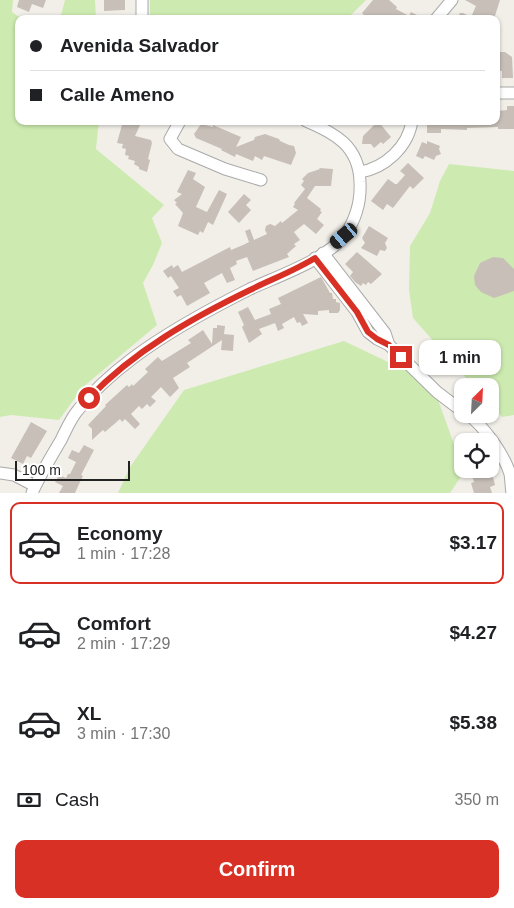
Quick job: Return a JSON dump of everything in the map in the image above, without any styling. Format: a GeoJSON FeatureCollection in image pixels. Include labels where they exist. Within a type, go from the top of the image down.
{"type":"FeatureCollection","features":[{"type":"Feature","properties":{"kind":"street"},"geometry":{"type":"LineString","coordinates":[[142,0],[142,15]]}},
{"type":"Feature","properties":{"kind":"street"},"geometry":{"type":"LineString","coordinates":[[439,15],[452,0]]}},
{"type":"Feature","properties":{"kind":"street"},"geometry":{"type":"LineString","coordinates":[[500,93],[514,92]]}},
{"type":"Feature","properties":{"kind":"street"},"geometry":{"type":"LineString","coordinates":[[178,125],[170,139],[178,149],[225,169],[261,180]]}},
{"type":"Feature","properties":{"kind":"street"},"geometry":{"type":"LineString","coordinates":[[0,473],[14,475],[34,489],[76,411],[132,358],[209,310],[251,289],[298,269],[319,256],[344,236],[358,210],[360,172],[353,154],[333,132],[316,125]]}},
{"type":"Feature","properties":{"kind":"street"},"geometry":{"type":"LineString","coordinates":[[360,172],[369,171],[390,159],[408,138],[411,125]]}},
{"type":"Feature","properties":{"kind":"street"},"geometry":{"type":"LineString","coordinates":[[319,256],[357,312],[368,332],[389,345],[437,392],[454,405]]}},
{"type":"Feature","properties":{"kind":"street"},"geometry":{"type":"LineString","coordinates":[[479,423],[498,450],[510,473],[512,493]]}},
{"type":"Feature","properties":{"kind":"green space"},"geometry":{"type":"Polygon","coordinates":[[[0,0],[13,0],[12,12],[16,15],[15,125],[99,125],[96,149],[164,205],[152,218],[162,243],[143,283],[157,325],[83,387],[59,420],[11,415],[0,417],[0,0]]]}},
{"type":"Feature","properties":{"kind":"green space"},"geometry":{"type":"Polygon","coordinates":[[[65,0],[95,0],[96,15],[61,15],[65,0]]]}},
{"type":"Feature","properties":{"kind":"green space"},"geometry":{"type":"Polygon","coordinates":[[[150,0],[366,0],[351,15],[150,15],[150,0]]]}},
{"type":"Feature","properties":{"kind":"green space"},"geometry":{"type":"Polygon","coordinates":[[[449,164],[514,171],[514,415],[502,417],[499,414],[499,378],[466,378],[413,318],[409,290],[410,246],[430,213],[440,181],[449,164]]]}},
{"type":"Feature","properties":{"kind":"green space"},"geometry":{"type":"Polygon","coordinates":[[[344,341],[432,383],[454,444],[454,478],[460,478],[450,493],[118,493],[130,467],[184,390],[344,341]]]}},
{"type":"Feature","properties":{"kind":"building"},"geometry":{"type":"Polygon","coordinates":[[[19,0],[46,0],[43,8],[32,4],[29,12],[17,7],[19,0]]]}},
{"type":"Feature","properties":{"kind":"building"},"geometry":{"type":"Polygon","coordinates":[[[104,0],[125,0],[125,10],[104,11],[104,0]]]}},
{"type":"Feature","properties":{"kind":"building"},"geometry":{"type":"Polygon","coordinates":[[[373,0],[389,0],[397,7],[396,9],[407,15],[364,15],[362,13],[373,0]]]}},
{"type":"Feature","properties":{"kind":"building"},"geometry":{"type":"Polygon","coordinates":[[[465,0],[500,0],[495,15],[472,15],[476,6],[465,0]]]}},
{"type":"Feature","properties":{"kind":"building"},"geometry":{"type":"Polygon","coordinates":[[[500,52],[505,52],[512,57],[513,78],[502,78],[502,71],[500,71],[500,52]]]}},
{"type":"Feature","properties":{"kind":"building"},"geometry":{"type":"Polygon","coordinates":[[[507,106],[514,106],[514,129],[498,129],[498,127],[467,128],[467,130],[441,129],[441,133],[427,133],[427,125],[500,125],[500,111],[507,110],[507,106]]]}},
{"type":"Feature","properties":{"kind":"building"},"geometry":{"type":"Polygon","coordinates":[[[122,125],[140,125],[135,136],[151,140],[152,143],[147,172],[139,169],[134,164],[135,161],[128,159],[129,156],[125,155],[126,149],[122,148],[123,144],[117,143],[122,125]]]}},
{"type":"Feature","properties":{"kind":"building"},"geometry":{"type":"Polygon","coordinates":[[[200,125],[213,127],[213,125],[241,137],[236,147],[265,134],[294,146],[296,153],[291,165],[264,156],[262,160],[255,156],[253,161],[236,154],[235,157],[196,138],[194,134],[200,125]]]}},
{"type":"Feature","properties":{"kind":"building"},"geometry":{"type":"Polygon","coordinates":[[[374,125],[381,125],[391,137],[383,144],[381,142],[374,148],[371,144],[362,144],[363,136],[374,125]]]}},
{"type":"Feature","properties":{"kind":"building"},"geometry":{"type":"Polygon","coordinates":[[[427,141],[440,146],[441,154],[436,156],[434,160],[425,156],[423,159],[416,156],[422,142],[427,144],[427,141]]]}},
{"type":"Feature","properties":{"kind":"building"},"geometry":{"type":"Polygon","coordinates":[[[408,163],[424,178],[413,189],[410,186],[393,208],[387,204],[383,210],[371,201],[388,179],[397,184],[405,175],[400,171],[408,163]]]}},
{"type":"Feature","properties":{"kind":"building"},"geometry":{"type":"Polygon","coordinates":[[[319,168],[333,169],[331,186],[315,186],[307,198],[321,209],[320,211],[322,212],[317,219],[324,225],[316,234],[304,224],[294,232],[300,240],[294,244],[296,246],[287,254],[289,257],[253,271],[247,257],[236,261],[237,264],[230,268],[235,280],[227,283],[222,273],[204,283],[210,293],[187,306],[181,295],[177,297],[173,291],[179,288],[171,276],[168,278],[163,271],[172,265],[173,268],[178,265],[182,272],[230,247],[231,250],[243,245],[249,242],[245,231],[250,229],[254,240],[267,234],[266,226],[270,224],[275,226],[281,221],[282,223],[298,210],[293,207],[305,189],[301,185],[304,181],[302,179],[308,173],[319,168]]]}},
{"type":"Feature","properties":{"kind":"building"},"geometry":{"type":"Polygon","coordinates":[[[188,170],[196,173],[193,179],[205,187],[196,207],[207,212],[219,190],[227,194],[213,225],[208,222],[203,233],[200,231],[198,235],[178,226],[183,213],[174,200],[182,194],[177,192],[188,170]]]}},
{"type":"Feature","properties":{"kind":"building"},"geometry":{"type":"Polygon","coordinates":[[[244,194],[251,200],[246,205],[251,210],[239,223],[228,212],[244,194]]]}},
{"type":"Feature","properties":{"kind":"building"},"geometry":{"type":"Polygon","coordinates":[[[369,226],[388,238],[385,243],[387,248],[385,251],[380,250],[377,256],[361,248],[365,243],[362,238],[369,226]]]}},
{"type":"Feature","properties":{"kind":"building"},"geometry":{"type":"Polygon","coordinates":[[[357,252],[382,274],[371,284],[368,282],[366,285],[363,283],[361,286],[350,276],[353,272],[345,264],[357,252]]]}},
{"type":"Feature","properties":{"kind":"building"},"geometry":{"type":"Polygon","coordinates":[[[493,257],[503,258],[514,269],[514,291],[494,298],[481,292],[475,285],[474,276],[480,263],[493,257]]]}},
{"type":"Feature","properties":{"kind":"building"},"geometry":{"type":"Polygon","coordinates":[[[321,277],[330,293],[332,293],[333,299],[340,303],[338,313],[329,313],[329,310],[318,311],[318,315],[303,314],[308,323],[302,326],[300,322],[297,323],[294,317],[282,324],[284,328],[278,331],[275,323],[259,329],[262,334],[249,343],[238,312],[248,307],[255,320],[271,314],[269,309],[281,304],[278,298],[321,277]]]}},
{"type":"Feature","properties":{"kind":"building"},"geometry":{"type":"Polygon","coordinates":[[[217,325],[225,326],[224,334],[234,335],[233,351],[221,350],[222,340],[187,363],[190,367],[173,378],[179,388],[170,397],[161,387],[151,397],[156,401],[150,407],[147,404],[142,409],[139,406],[131,414],[140,424],[135,429],[125,419],[122,422],[120,419],[92,440],[92,429],[88,425],[105,405],[127,385],[129,387],[132,384],[133,386],[148,372],[145,369],[158,357],[162,361],[191,343],[188,340],[203,330],[212,344],[213,328],[217,328],[217,325]]]}},
{"type":"Feature","properties":{"kind":"building"},"geometry":{"type":"Polygon","coordinates":[[[31,422],[47,431],[31,458],[27,456],[23,464],[11,458],[31,422]]]}},
{"type":"Feature","properties":{"kind":"building"},"geometry":{"type":"Polygon","coordinates":[[[84,445],[94,450],[81,475],[83,476],[75,493],[59,493],[63,486],[55,482],[59,475],[66,478],[70,474],[76,462],[68,458],[72,450],[79,453],[84,445]]]}},
{"type":"Feature","properties":{"kind":"building"},"geometry":{"type":"Polygon","coordinates":[[[473,478],[493,478],[495,485],[490,487],[492,493],[474,493],[471,483],[474,482],[473,478]]]}},
{"type":"Feature","properties":{"kind":"route"},"geometry":{"type":"LineString","coordinates":[[89,398],[132,358],[209,310],[251,289],[298,269],[315,258],[357,312],[368,332],[389,345],[401,357]]}}]}
